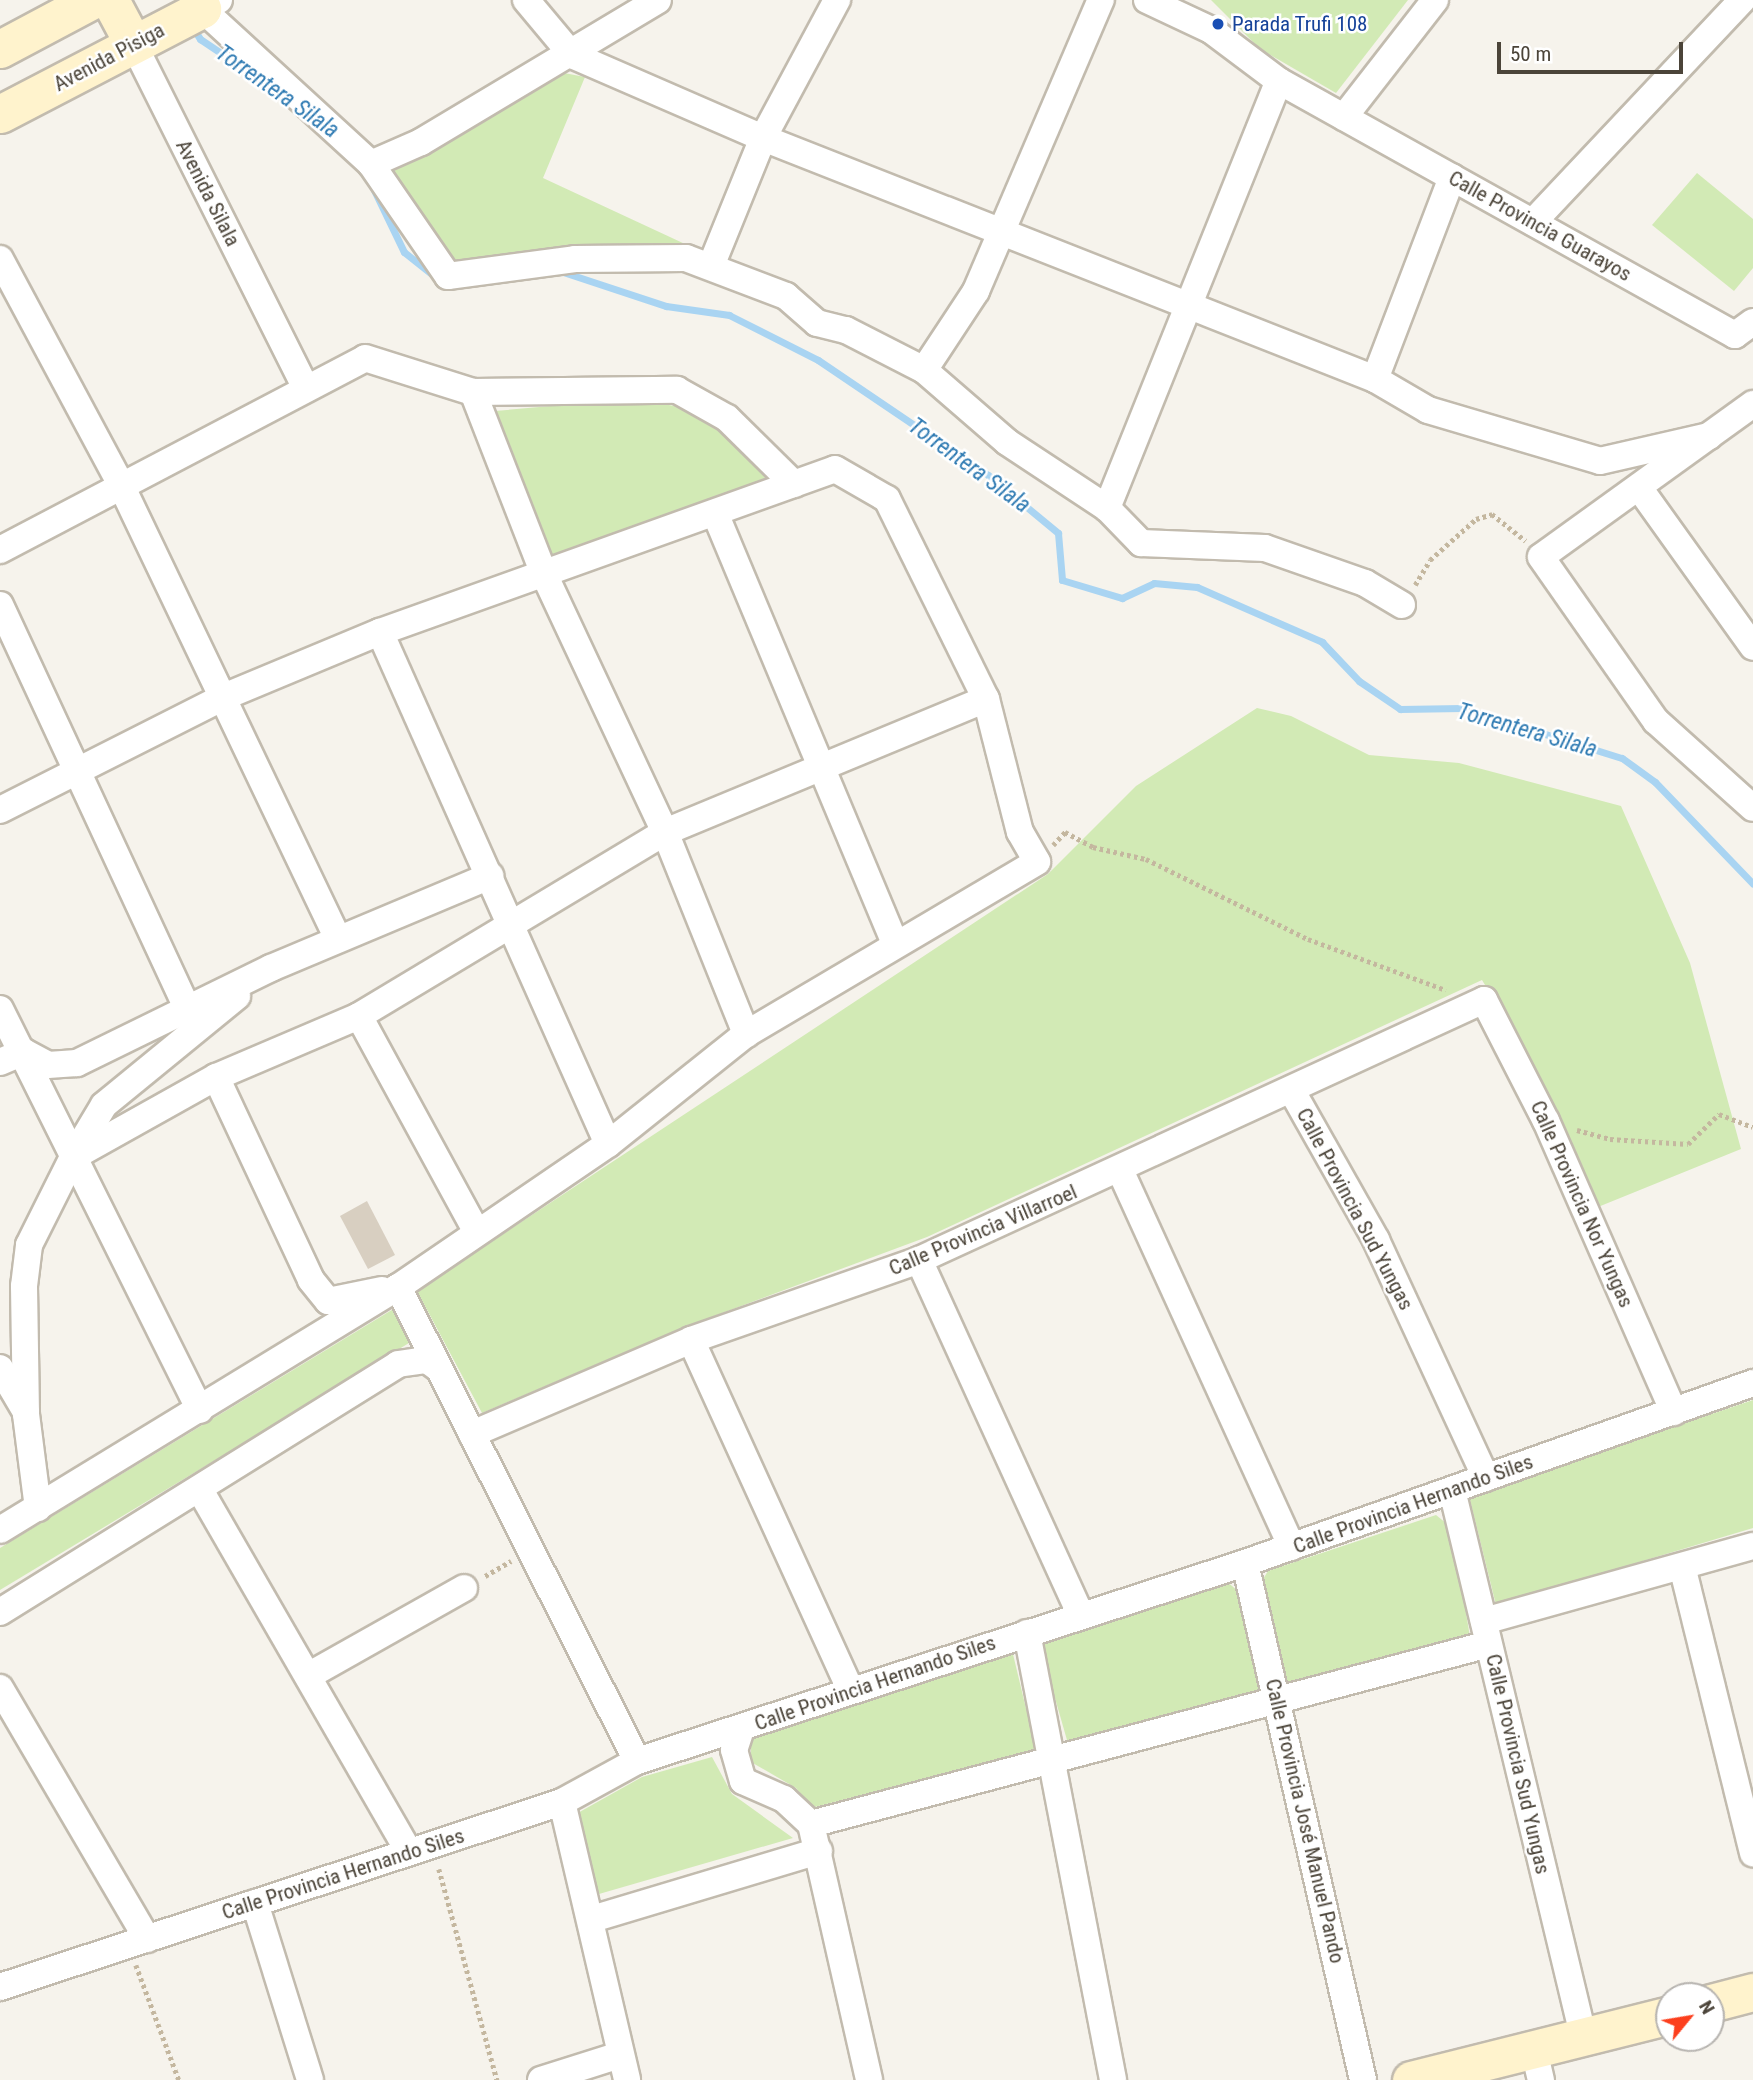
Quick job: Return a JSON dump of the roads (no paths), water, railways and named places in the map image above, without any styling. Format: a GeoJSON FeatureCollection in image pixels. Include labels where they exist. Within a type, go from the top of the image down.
{"type":"FeatureCollection","features":[{"type":"Feature","properties":{"kind":"street"},"geometry":{"type":"LineString","coordinates":[[0,49],[92,0]]}},
{"type":"Feature","properties":{"kind":"street","name":"Avenida Silala"},"geometry":{"type":"LineString","coordinates":[[110,0],[305,386]]}},
{"type":"Feature","properties":{"kind":"street"},"geometry":{"type":"LineString","coordinates":[[526,0],[572,55],[763,138],[1006,230],[1375,379],[1429,410],[1600,460],[1709,436]]}},
{"type":"Feature","properties":{"kind":"street"},"geometry":{"type":"LineString","coordinates":[[371,164],[572,55],[658,0]]}},
{"type":"Feature","properties":{"kind":"street"},"geometry":{"type":"LineString","coordinates":[[711,267],[763,138],[836,0]]}},
{"type":"Feature","properties":{"kind":"street"},"geometry":{"type":"LineString","coordinates":[[924,370],[976,291],[1006,230],[1101,0]]}},
{"type":"Feature","properties":{"kind":"street"},"geometry":{"type":"LineString","coordinates":[[1147,0],[1211,30]]}},
{"type":"Feature","properties":{"kind":"street"},"geometry":{"type":"LineString","coordinates":[[1185,0],[1211,30]]}},
{"type":"Feature","properties":{"kind":"street"},"geometry":{"type":"LineString","coordinates":[[1344,117],[1435,0]]}},
{"type":"Feature","properties":{"kind":"street"},"geometry":{"type":"LineString","coordinates":[[206,3],[371,164],[448,276],[461,279],[575,259],[686,257],[786,296],[817,323],[846,330],[924,370],[1007,442],[1107,508],[1141,543],[1265,548],[1365,583],[1402,605]]}},
{"type":"Feature","properties":{"kind":"street","name":"Avenida Pisiga"},"geometry":{"type":"LineString","coordinates":[[0,114],[206,3]]}},
{"type":"Feature","properties":{"kind":"street"},"geometry":{"type":"LineString","coordinates":[[1534,222],[1738,8]]}},
{"type":"Feature","properties":{"kind":"street","name":"Calle Provincia Guarayos"},"geometry":{"type":"LineString","coordinates":[[1211,30],[1279,81],[1534,222],[1744,328]]}},
{"type":"Feature","properties":{"kind":"street"},"geometry":{"type":"LineString","coordinates":[[1107,508],[1279,81]]}},
{"type":"Feature","properties":{"kind":"street"},"geometry":{"type":"LineString","coordinates":[[1375,379],[1452,177]]}},
{"type":"Feature","properties":{"kind":"street"},"geometry":{"type":"LineString","coordinates":[[0,259],[121,485],[226,696],[338,939]]}},
{"type":"Feature","properties":{"kind":"street"},"geometry":{"type":"LineString","coordinates":[[0,550],[305,386],[365,358],[473,392],[677,390],[727,418],[794,484]]}},
{"type":"Feature","properties":{"kind":"street"},"geometry":{"type":"LineString","coordinates":[[473,392],[544,574],[665,832],[747,1034]]}},
{"type":"Feature","properties":{"kind":"street"},"geometry":{"type":"LineString","coordinates":[[1753,404],[1640,489],[1541,557],[1656,721],[1753,808]]}},
{"type":"Feature","properties":{"kind":"street"},"geometry":{"type":"LineString","coordinates":[[0,810],[226,696],[380,632],[835,469],[887,499],[986,699],[1020,832],[1037,862],[895,943],[747,1034],[608,1144],[476,1231],[398,1287],[0,1530]]}},
{"type":"Feature","properties":{"kind":"street"},"geometry":{"type":"LineString","coordinates":[[1640,489],[1753,647]]}},
{"type":"Feature","properties":{"kind":"street"},"geometry":{"type":"LineString","coordinates":[[715,513],[895,943]]}},
{"type":"Feature","properties":{"kind":"street"},"geometry":{"type":"LineString","coordinates":[[0,605],[188,1010]]}},
{"type":"Feature","properties":{"kind":"street"},"geometry":{"type":"LineString","coordinates":[[380,632],[608,1144]]}},
{"type":"Feature","properties":{"kind":"street"},"geometry":{"type":"LineString","coordinates":[[73,1157],[216,1077],[359,1016],[513,926],[665,832],[823,771],[986,699]]}},
{"type":"Feature","properties":{"kind":"street"},"geometry":{"type":"LineString","coordinates":[[12,1057],[48,1065],[77,1063],[271,968],[490,876]]}},
{"type":"Feature","properties":{"kind":"street"},"geometry":{"type":"LineString","coordinates":[[38,1508],[26,1414],[29,1245],[73,1157],[104,1105],[271,968]]}},
{"type":"Feature","properties":{"kind":"street","name":"Calle Provincia Villarroel"},"geometry":{"type":"LineString","coordinates":[[472,1434],[691,1340],[919,1260],[1293,1093],[1484,1000]]}},
{"type":"Feature","properties":{"kind":"street","name":"Calle Provincia Nor Yungas"},"geometry":{"type":"LineString","coordinates":[[1484,1000],[1546,1121],[1674,1412]]}},
{"type":"Feature","properties":{"kind":"street"},"geometry":{"type":"LineString","coordinates":[[0,1009],[12,1057],[73,1157],[200,1410]]}},
{"type":"Feature","properties":{"kind":"street"},"geometry":{"type":"LineString","coordinates":[[359,1016],[476,1231]]}},
{"type":"Feature","properties":{"kind":"street"},"geometry":{"type":"LineString","coordinates":[[216,1077],[311,1280],[327,1301],[398,1287]]}},
{"type":"Feature","properties":{"kind":"street","name":"Calle Provincia Sud Yungas"},"geometry":{"type":"LineString","coordinates":[[1293,1093],[1376,1240],[1486,1478]]}},
{"type":"Feature","properties":{"kind":"street"},"geometry":{"type":"LineString","coordinates":[[1120,1170],[1292,1547]]}},
{"type":"Feature","properties":{"kind":"street"},"geometry":{"type":"LineString","coordinates":[[919,1260],[1080,1614]]}},
{"type":"Feature","properties":{"kind":"street"},"geometry":{"type":"LineString","coordinates":[[398,1287],[637,1761]]}},
{"type":"Feature","properties":{"kind":"street"},"geometry":{"type":"LineString","coordinates":[[691,1340],[850,1689]]}},
{"type":"Feature","properties":{"kind":"street"},"geometry":{"type":"LineString","coordinates":[[0,1612],[200,1490],[398,1364],[427,1360],[438,1368]]}},
{"type":"Feature","properties":{"kind":"street"},"geometry":{"type":"LineString","coordinates":[[0,1367],[26,1414]]}},
{"type":"Feature","properties":{"kind":"street","name":"Calle Provincia Hernando Siles"},"geometry":{"type":"LineString","coordinates":[[0,1987],[562,1802],[637,1761],[741,1729],[850,1689],[1080,1614],[1245,1563],[1753,1383]]}},
{"type":"Feature","properties":{"kind":"street"},"geometry":{"type":"LineString","coordinates":[[200,1490],[308,1676],[421,1848]]}},
{"type":"Feature","properties":{"kind":"street","name":"Calle Provincia Sud Yungas"},"geometry":{"type":"LineString","coordinates":[[1452,1490],[1584,2039]]}},
{"type":"Feature","properties":{"kind":"street"},"geometry":{"type":"LineString","coordinates":[[811,1824],[1278,1700],[1753,1546]]}},
{"type":"Feature","properties":{"kind":"street","name":"Calle Provincia José Manuel Pando"},"geometry":{"type":"LineString","coordinates":[[1245,1563],[1363,2080]]}},
{"type":"Feature","properties":{"kind":"street"},"geometry":{"type":"LineString","coordinates":[[1683,1570],[1748,1810],[1753,1853]]}},
{"type":"Feature","properties":{"kind":"street"},"geometry":{"type":"LineString","coordinates":[[308,1676],[464,1588]]}},
{"type":"Feature","properties":{"kind":"street"},"geometry":{"type":"LineString","coordinates":[[1027,1633],[1054,1759],[1113,2080]]}},
{"type":"Feature","properties":{"kind":"street"},"geometry":{"type":"LineString","coordinates":[[0,1688],[137,1942]]}},
{"type":"Feature","properties":{"kind":"street"},"geometry":{"type":"LineString","coordinates":[[741,1729],[734,1750],[743,1781],[784,1799],[811,1824],[869,2080]]}},
{"type":"Feature","properties":{"kind":"street"},"geometry":{"type":"LineString","coordinates":[[562,1802],[592,1919],[627,2080]]}},
{"type":"Feature","properties":{"kind":"street"},"geometry":{"type":"LineString","coordinates":[[592,1919],[819,1851]]}},
{"type":"Feature","properties":{"kind":"street"},"geometry":{"type":"LineString","coordinates":[[255,1903],[310,2080]]}},
{"type":"Feature","properties":{"kind":"street"},"geometry":{"type":"LineString","coordinates":[[1725,1999],[1753,1992]]}},
{"type":"Feature","properties":{"kind":"street"},"geometry":{"type":"LineString","coordinates":[[1410,2080],[1538,2065],[1584,2039],[1655,2019]]}},
{"type":"Feature","properties":{"kind":"street"},"geometry":{"type":"LineString","coordinates":[[541,2080],[620,2054]]}},
{"type":"Feature","properties":{"kind":"waterway","name":"Torrentera Silala"},"geometry":{"type":"LineString","coordinates":[[191,25],[200,39],[261,80]]}},
{"type":"Feature","properties":{"kind":"waterway","name":"Torrentera Silala"},"geometry":{"type":"LineString","coordinates":[[374,190],[404,252],[439,280]]}},
{"type":"Feature","properties":{"kind":"waterway","name":"Torrentera Silala"},"geometry":{"type":"LineString","coordinates":[[560,271],[666,306],[729,315],[818,360],[988,475],[1058,533],[1062,580],[1122,598],[1154,583],[1197,587],[1322,642],[1359,681],[1400,709],[1462,708],[1622,758],[1655,782],[1753,884]]}},
{"type":"Feature","properties":{"kind":"place","name":"Parada Trufi 108"},"geometry":{"type":"Point","coordinates":[1218,24]}}]}
